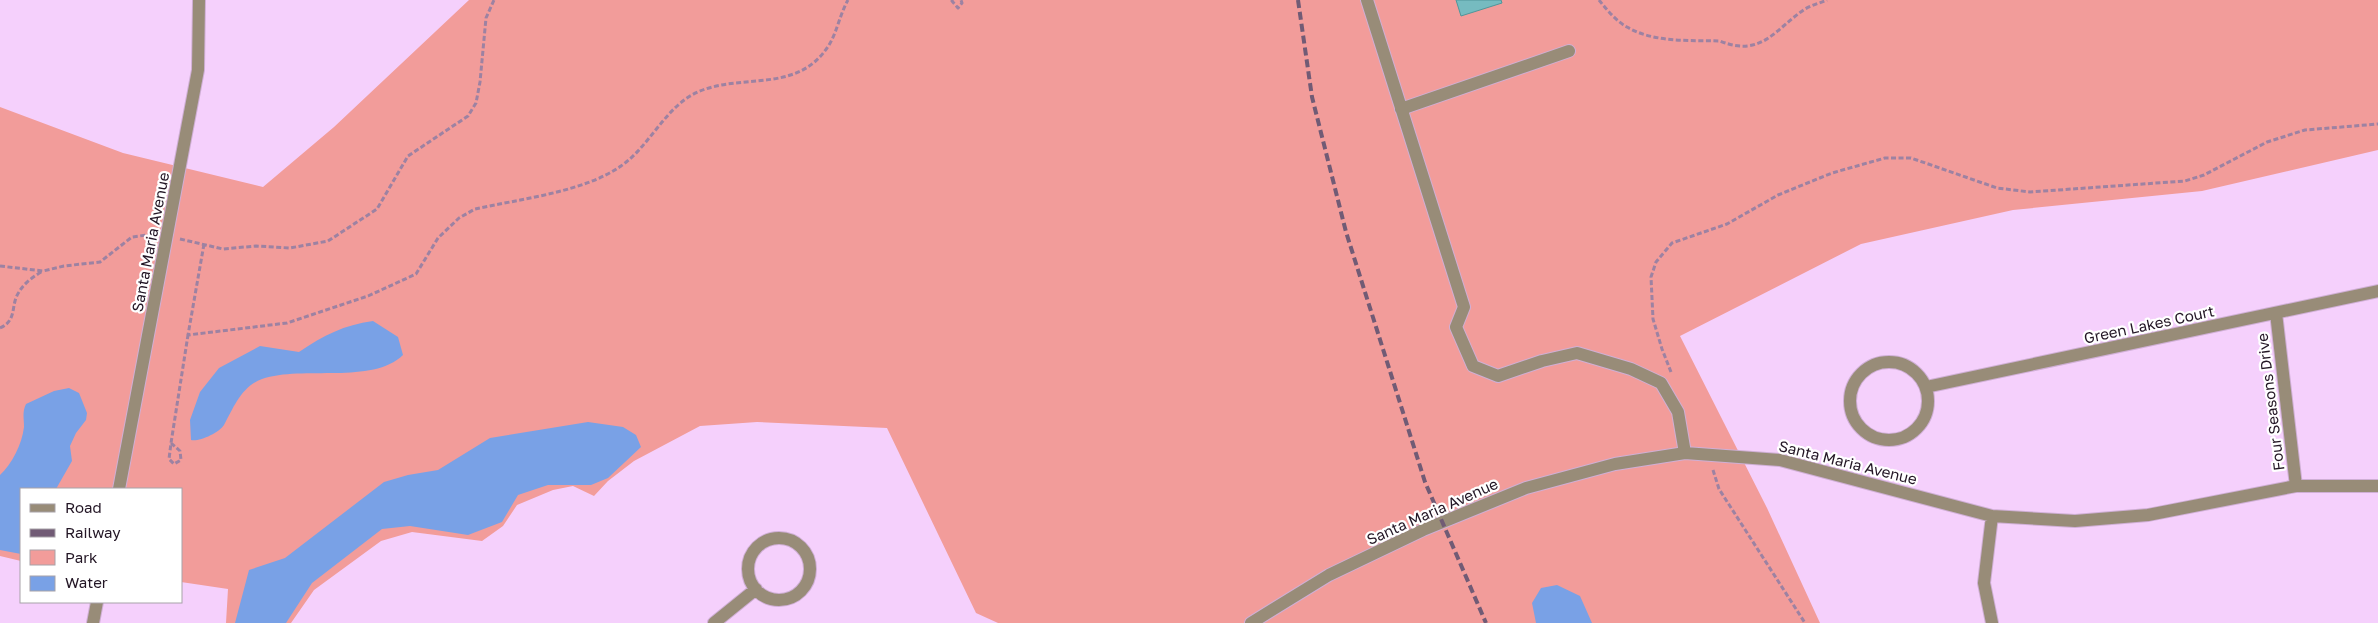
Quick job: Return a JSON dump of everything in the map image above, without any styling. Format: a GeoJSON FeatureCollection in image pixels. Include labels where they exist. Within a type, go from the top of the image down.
{"type":"FeatureCollection","features":[{"type":"Feature","properties":{"kind":"street","name":"Santa Maria Avenue"},"geometry":{"type":"LineString","coordinates":[[119,488],[198,70],[199,0]]}},
{"type":"Feature","properties":{"kind":"street"},"geometry":{"type":"LineString","coordinates":[[1367,0],[1464,307],[1456,327],[1473,366],[1498,376],[1577,353],[1631,369],[1661,383],[1678,412],[1685,453]]}},
{"type":"Feature","properties":{"kind":"street"},"geometry":{"type":"LineString","coordinates":[[1401,108],[1569,51]]}},
{"type":"Feature","properties":{"kind":"street","name":"Green Lakes Court"},"geometry":{"type":"LineString","coordinates":[[1926,387],[2378,290]]}},
{"type":"Feature","properties":{"kind":"street","name":"Four Seasons Drive"},"geometry":{"type":"LineString","coordinates":[[2276,313],[2296,486]]}},
{"type":"Feature","properties":{"kind":"street"},"geometry":{"type":"LineString","coordinates":[[1886,362],[1910,367],[1920,376],[1926,387],[1929,400],[1927,413],[1921,424],[1905,436],[1886,440],[1874,436],[1862,429],[1854,419],[1851,406],[1853,388],[1862,372],[1873,365],[1886,362]]}},
{"type":"Feature","properties":{"kind":"street","name":"Santa Maria Avenue"},"geometry":{"type":"LineString","coordinates":[[1251,623],[1329,576],[1423,530],[1526,488],[1615,464],[1685,453],[1780,460],[1992,516],[2075,520],[2148,515],[2296,486],[2378,486]]}},
{"type":"Feature","properties":{"kind":"street"},"geometry":{"type":"LineString","coordinates":[[1992,516],[1984,583],[1992,623]]}},
{"type":"Feature","properties":{"kind":"street"},"geometry":{"type":"LineString","coordinates":[[781,538],[793,541],[802,548],[809,559],[810,570],[807,582],[800,592],[790,598],[778,599],[766,596],[756,589],[750,579],[748,567],[752,555],[759,546],[769,540],[781,538]]}},
{"type":"Feature","properties":{"kind":"street"},"geometry":{"type":"LineString","coordinates":[[714,623],[756,589]]}},
{"type":"Feature","properties":{"kind":"street"},"geometry":{"type":"LineString","coordinates":[[93,623],[97,603]]}},
{"type":"Feature","properties":{"kind":"path"},"geometry":{"type":"LineString","coordinates":[[0,266],[43,270],[100,262],[132,236],[151,233],[223,249],[256,246],[290,248],[328,241],[378,209],[408,156],[468,116],[476,103],[480,82],[486,18],[494,0]]}},
{"type":"Feature","properties":{"kind":"path"},"geometry":{"type":"LineString","coordinates":[[188,335],[287,323],[368,296],[416,274],[438,238],[459,218],[476,209],[586,184],[622,166],[686,99],[703,90],[730,83],[769,81],[805,70],[828,46],[848,0]]}},
{"type":"Feature","properties":{"kind":"path"},"geometry":{"type":"LineString","coordinates":[[953,0],[952,2],[958,8],[962,3],[961,0]]}},
{"type":"Feature","properties":{"kind":"path"},"geometry":{"type":"LineString","coordinates":[[1599,0],[1626,27],[1643,35],[1720,42],[1730,46],[1759,45],[1774,36],[1805,9],[1827,0]]}},
{"type":"Feature","properties":{"kind":"path"},"geometry":{"type":"LineString","coordinates":[[1673,376],[1653,319],[1651,277],[1656,262],[1672,243],[1727,224],[1778,195],[1832,173],[1885,158],[1911,158],[1997,188],[2030,192],[2185,181],[2204,175],[2268,142],[2305,130],[2378,124]]}},
{"type":"Feature","properties":{"kind":"path"},"geometry":{"type":"LineString","coordinates":[[172,443],[180,451],[181,460],[174,464],[169,459],[204,244]]}},
{"type":"Feature","properties":{"kind":"path"},"geometry":{"type":"LineString","coordinates":[[0,328],[12,318],[18,292],[43,270]]}},
{"type":"Feature","properties":{"kind":"path"},"geometry":{"type":"LineString","coordinates":[[1708,455],[1719,489],[1804,623]]}},
{"type":"Feature","properties":{"kind":"green space"},"geometry":{"type":"Polygon","coordinates":[[[469,0],[2378,0],[2378,150],[2202,191],[2013,210],[1861,244],[1680,336],[1767,508],[1820,623],[998,623],[976,613],[887,428],[757,422],[700,426],[634,461],[608,481],[594,496],[573,486],[553,490],[517,505],[503,526],[482,541],[412,532],[381,541],[314,590],[291,623],[226,623],[228,589],[182,582],[182,488],[20,488],[20,561],[0,556],[0,107],[123,153],[263,187],[334,127],[469,0]]]}},
{"type":"Feature","properties":{"kind":"water"},"geometry":{"type":"Polygon","coordinates":[[[373,321],[398,337],[403,355],[390,364],[374,369],[356,372],[279,375],[262,379],[243,392],[221,428],[204,438],[191,440],[190,420],[200,392],[219,368],[260,346],[299,352],[334,332],[353,325],[373,321]]]}},
{"type":"Feature","properties":{"kind":"water"},"geometry":{"type":"Polygon","coordinates":[[[69,388],[79,393],[87,413],[86,420],[76,433],[70,446],[72,461],[57,488],[20,488],[20,554],[0,550],[0,475],[9,465],[19,447],[24,427],[26,404],[54,391],[69,388]]]}},
{"type":"Feature","properties":{"kind":"water"},"geometry":{"type":"Polygon","coordinates":[[[588,422],[623,427],[636,435],[641,447],[608,478],[591,485],[548,485],[518,495],[502,522],[468,535],[410,526],[382,529],[312,583],[286,623],[235,623],[249,570],[285,558],[384,482],[408,475],[438,470],[490,438],[588,422]]]}},
{"type":"Feature","properties":{"kind":"water"},"geometry":{"type":"Polygon","coordinates":[[[1557,585],[1580,596],[1592,623],[1536,623],[1532,603],[1541,588],[1557,585]]]}},
{"type":"Feature","properties":{"kind":"building"},"geometry":{"type":"Polygon","coordinates":[[[1456,0],[1501,0],[1502,3],[1461,16],[1456,0]]]}},
{"type":"Feature","properties":{"kind":"railway"},"geometry":{"type":"LineString","coordinates":[[1298,0],[1312,97],[1346,232],[1425,482],[1486,623]]}}]}
